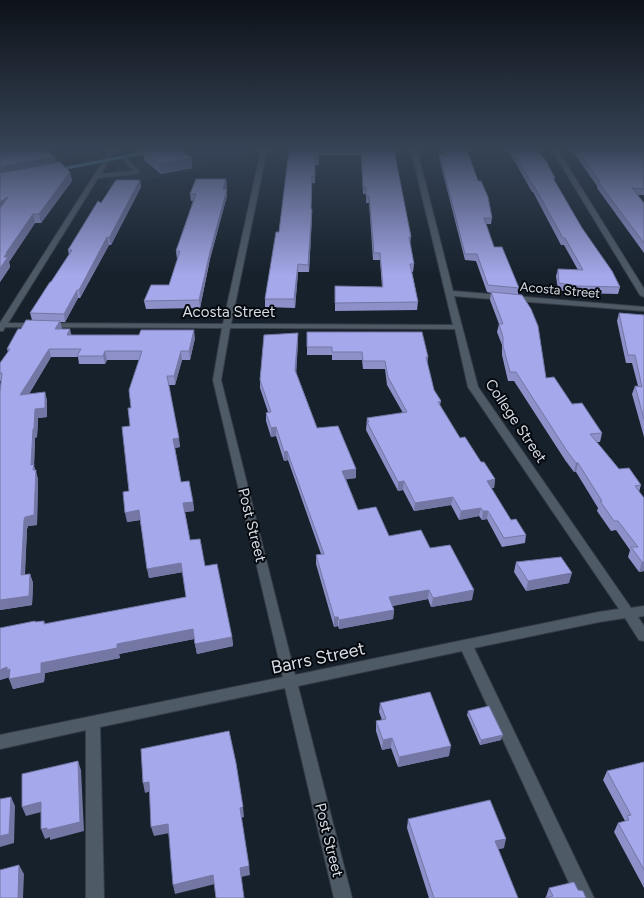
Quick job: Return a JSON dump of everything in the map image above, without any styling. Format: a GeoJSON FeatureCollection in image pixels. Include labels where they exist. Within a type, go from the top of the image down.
{"type":"FeatureCollection","features":[{"type":"Feature","properties":{"kind":"street"},"geometry":{"type":"LineString","coordinates":[[1,326],[87,192]]}},
{"type":"Feature","properties":{"kind":"street","name":"Post Street"},"geometry":{"type":"LineString","coordinates":[[255,192],[226,326],[217,380],[343,898]]}},
{"type":"Feature","properties":{"kind":"street","name":"College Street"},"geometry":{"type":"LineString","coordinates":[[425,192],[472,387],[644,636]]}},
{"type":"Feature","properties":{"kind":"street"},"geometry":{"type":"LineString","coordinates":[[580,192],[644,295]]}},
{"type":"Feature","properties":{"kind":"street","name":"Acosta Street"},"geometry":{"type":"LineString","coordinates":[[450,293],[644,309]]}},
{"type":"Feature","properties":{"kind":"street","name":"Acosta Street"},"geometry":{"type":"LineString","coordinates":[[1,326],[457,327]]}},
{"type":"Feature","properties":{"kind":"street","name":"Barrs Street"},"geometry":{"type":"LineString","coordinates":[[0,742],[466,646],[599,617],[644,611]]}},
{"type":"Feature","properties":{"kind":"street"},"geometry":{"type":"LineString","coordinates":[[466,646],[585,898]]}},
{"type":"Feature","properties":{"kind":"street"},"geometry":{"type":"LineString","coordinates":[[94,723],[95,898]]}},
{"type":"Feature","properties":{"kind":"building"},"geometry":{"type":"Polygon","coordinates":[[[0,192],[55,192],[39,214],[33,214],[6,253],[4,257],[8,257],[0,268],[0,208],[8,197],[0,202],[0,192]]]}},
{"type":"Feature","properties":{"kind":"building"},"geometry":{"type":"Polygon","coordinates":[[[108,192],[134,192],[109,238],[107,237],[79,290],[77,290],[64,314],[30,313],[72,250],[68,250],[98,201],[101,203],[108,192]]]}},
{"type":"Feature","properties":{"kind":"building"},"geometry":{"type":"Polygon","coordinates":[[[191,192],[226,192],[199,300],[144,301],[151,285],[169,285],[180,251],[176,251],[196,194],[190,194],[191,192]]]}},
{"type":"Feature","properties":{"kind":"building"},"geometry":{"type":"Polygon","coordinates":[[[284,192],[312,192],[312,209],[308,265],[298,264],[294,299],[265,299],[276,232],[279,232],[284,192]]]}},
{"type":"Feature","properties":{"kind":"building"},"geometry":{"type":"Polygon","coordinates":[[[366,192],[402,192],[411,237],[409,237],[414,264],[410,264],[418,302],[335,303],[335,286],[383,287],[380,253],[374,253],[369,196],[366,196],[366,192]]]}},
{"type":"Feature","properties":{"kind":"building"},"geometry":{"type":"Polygon","coordinates":[[[449,192],[486,192],[492,218],[484,218],[494,247],[502,247],[519,288],[488,285],[477,254],[465,254],[449,192]]]}},
{"type":"Feature","properties":{"kind":"building"},"geometry":{"type":"Polygon","coordinates":[[[537,192],[561,192],[582,228],[612,271],[620,287],[577,286],[559,283],[558,269],[583,270],[565,238],[563,238],[537,192]]]}},
{"type":"Feature","properties":{"kind":"building"},"geometry":{"type":"Polygon","coordinates":[[[605,192],[635,192],[644,203],[644,243],[605,192]]]}},
{"type":"Feature","properties":{"kind":"building"},"geometry":{"type":"Polygon","coordinates":[[[491,292],[522,295],[531,309],[538,326],[546,378],[554,377],[572,404],[582,403],[602,433],[590,434],[619,469],[629,468],[641,485],[635,486],[644,498],[644,562],[642,562],[631,547],[638,547],[618,521],[614,521],[600,501],[602,501],[578,463],[576,463],[567,451],[516,372],[510,372],[499,324],[503,324],[491,292]]]}},
{"type":"Feature","properties":{"kind":"building"},"geometry":{"type":"Polygon","coordinates":[[[619,313],[644,315],[644,419],[635,386],[642,387],[635,355],[628,355],[619,313]]]}},
{"type":"Feature","properties":{"kind":"building"},"geometry":{"type":"Polygon","coordinates":[[[26,320],[60,321],[55,329],[70,329],[67,335],[139,335],[141,330],[194,330],[189,351],[181,351],[174,376],[167,376],[179,438],[173,439],[181,482],[189,481],[193,502],[183,503],[190,540],[200,539],[205,566],[217,564],[232,637],[195,644],[193,629],[117,644],[117,648],[41,663],[41,673],[9,679],[10,669],[7,670],[7,667],[0,670],[0,628],[35,621],[44,621],[44,624],[186,597],[181,563],[147,569],[139,510],[125,513],[123,492],[129,491],[122,427],[130,426],[128,408],[131,408],[129,390],[142,351],[105,351],[103,356],[77,356],[81,349],[49,349],[20,395],[45,392],[45,408],[35,409],[33,429],[31,465],[34,464],[33,470],[36,470],[34,515],[25,517],[24,520],[21,575],[30,574],[29,596],[0,600],[0,392],[2,373],[0,373],[0,363],[10,349],[7,349],[18,329],[21,329],[26,320]]]}},
{"type":"Feature","properties":{"kind":"building"},"geometry":{"type":"Polygon","coordinates":[[[307,332],[422,332],[434,390],[441,401],[438,402],[460,438],[465,437],[481,462],[484,462],[495,479],[487,481],[511,520],[516,519],[526,535],[504,538],[488,511],[483,511],[481,508],[461,511],[453,497],[415,503],[404,481],[398,482],[367,422],[369,422],[367,418],[407,412],[388,377],[385,361],[363,361],[362,352],[332,352],[332,347],[307,347],[307,332]]]}},
{"type":"Feature","properties":{"kind":"building"},"geometry":{"type":"Polygon","coordinates":[[[298,333],[295,370],[317,428],[338,426],[356,469],[342,471],[358,510],[376,507],[389,536],[421,530],[430,548],[450,545],[474,590],[433,598],[429,590],[389,597],[394,610],[339,620],[338,617],[334,617],[316,555],[324,554],[287,451],[284,452],[276,427],[271,428],[266,413],[271,412],[260,380],[264,335],[298,333]]]}},
{"type":"Feature","properties":{"kind":"building"},"geometry":{"type":"Polygon","coordinates":[[[561,557],[572,573],[528,581],[516,562],[561,557]]]}},
{"type":"Feature","properties":{"kind":"building"},"geometry":{"type":"Polygon","coordinates":[[[430,692],[451,746],[399,757],[392,738],[383,740],[376,721],[386,719],[380,703],[430,692]]]}},
{"type":"Feature","properties":{"kind":"building"},"geometry":{"type":"Polygon","coordinates":[[[489,706],[503,735],[481,740],[468,711],[489,706]]]}},
{"type":"Feature","properties":{"kind":"building"},"geometry":{"type":"Polygon","coordinates":[[[229,731],[243,807],[240,808],[249,866],[240,868],[244,898],[216,898],[213,875],[173,885],[168,824],[151,827],[149,782],[143,783],[141,749],[229,731]]]}},
{"type":"Feature","properties":{"kind":"building"},"geometry":{"type":"Polygon","coordinates":[[[78,761],[80,822],[47,830],[47,828],[41,829],[41,802],[22,807],[22,774],[78,761]]]}},
{"type":"Feature","properties":{"kind":"building"},"geometry":{"type":"Polygon","coordinates":[[[644,762],[644,870],[618,823],[629,820],[627,816],[631,815],[607,771],[644,762]]]}},
{"type":"Feature","properties":{"kind":"building"},"geometry":{"type":"Polygon","coordinates":[[[11,797],[9,834],[0,836],[0,799],[11,797]]]}},
{"type":"Feature","properties":{"kind":"building"},"geometry":{"type":"Polygon","coordinates":[[[490,800],[506,839],[495,841],[518,898],[434,898],[408,819],[490,800]]]}},
{"type":"Feature","properties":{"kind":"building"},"geometry":{"type":"Polygon","coordinates":[[[19,865],[18,898],[0,898],[0,870],[19,865]]]}},
{"type":"Feature","properties":{"kind":"building"},"geometry":{"type":"Polygon","coordinates":[[[574,882],[578,890],[583,891],[586,898],[545,898],[553,896],[549,888],[574,882]]]}}]}
